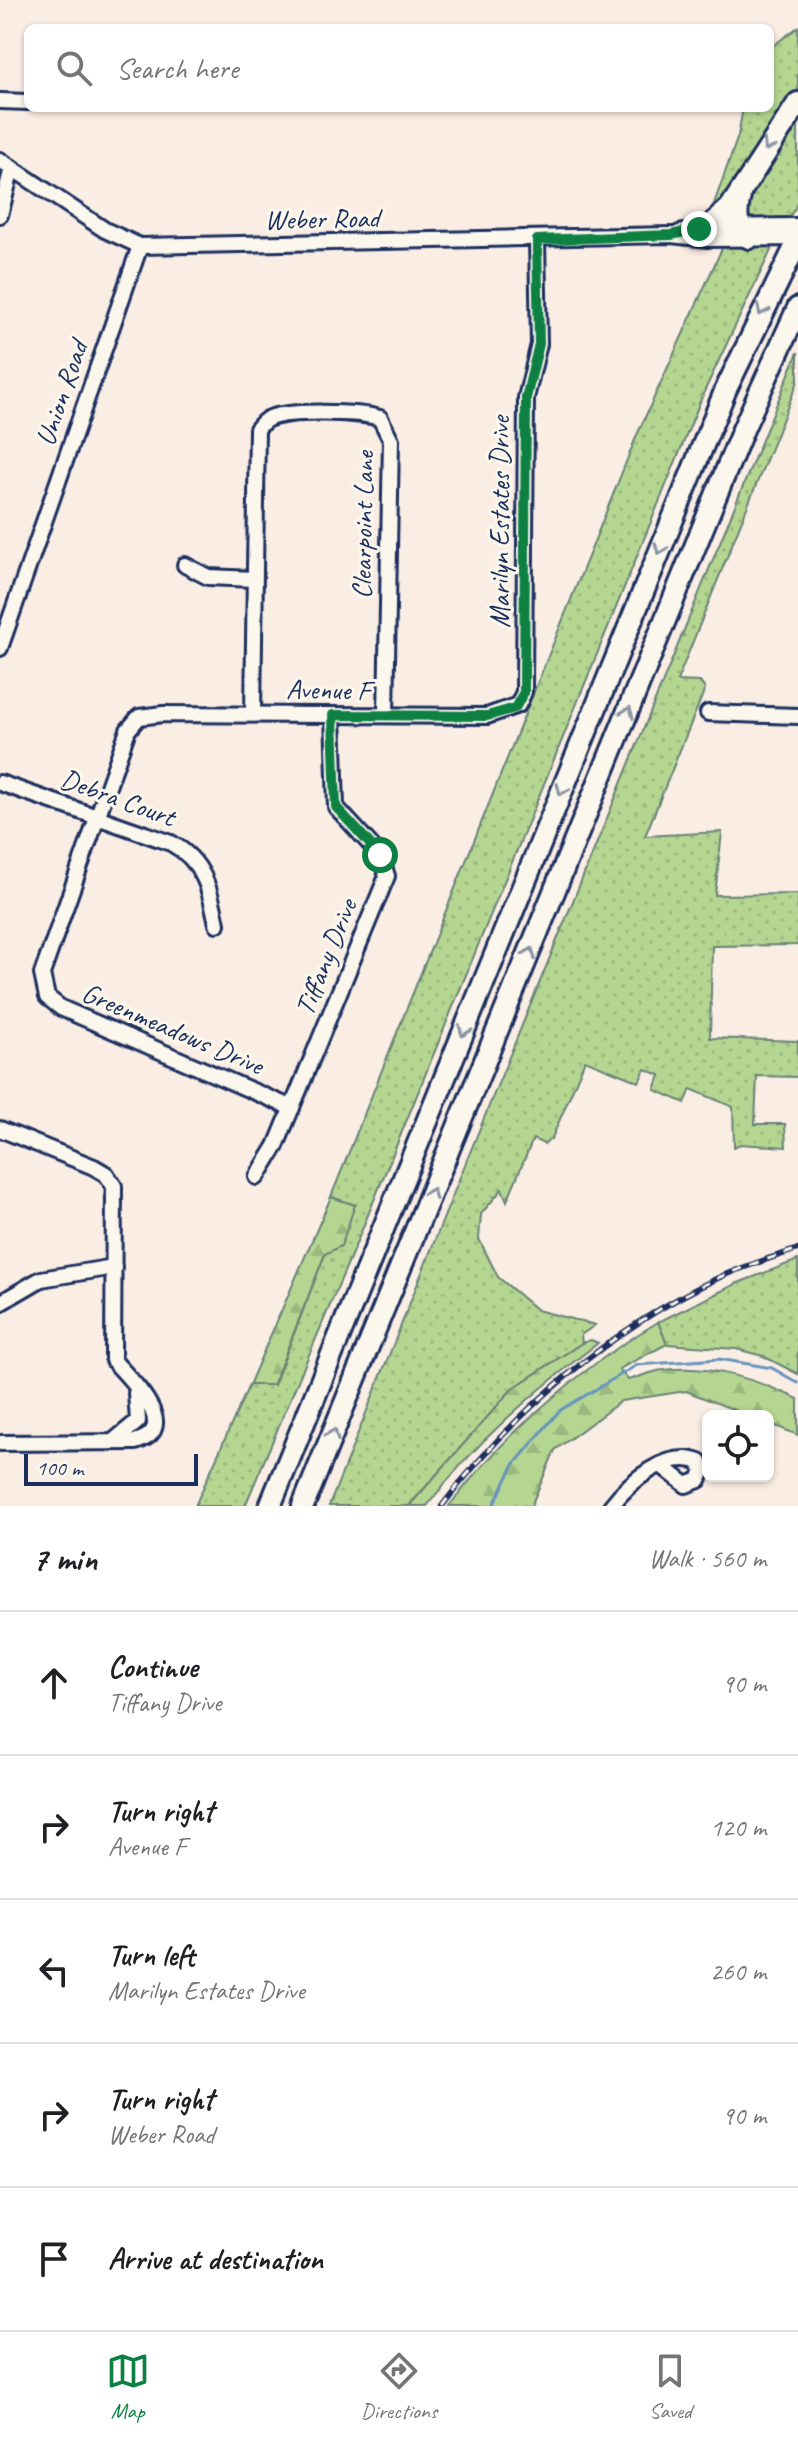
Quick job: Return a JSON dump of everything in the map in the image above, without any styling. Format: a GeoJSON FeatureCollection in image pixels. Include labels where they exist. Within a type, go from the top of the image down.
{"type":"FeatureCollection","features":[{"type":"Feature","properties":{"kind":"highway"},"geometry":{"type":"LineString","coordinates":[[709,227],[741,192],[798,103]]}},
{"type":"Feature","properties":{"kind":"highway"},"geometry":{"type":"LineString","coordinates":[[741,192],[737,210],[748,230]]}},
{"type":"Feature","properties":{"kind":"highway"},"geometry":{"type":"LineString","coordinates":[[270,1506],[726,389],[798,240]]}},
{"type":"Feature","properties":{"kind":"highway"},"geometry":{"type":"LineString","coordinates":[[303,1506],[744,427],[798,308]]}},
{"type":"Feature","properties":{"kind":"street"},"geometry":{"type":"LineString","coordinates":[[0,101],[24,102]]}},
{"type":"Feature","properties":{"kind":"street"},"geometry":{"type":"LineString","coordinates":[[0,215],[6,164]]}},
{"type":"Feature","properties":{"kind":"street","name":"Weber Road"},"geometry":{"type":"LineString","coordinates":[[6,164],[105,230],[140,246],[671,235],[708,239],[748,230],[798,226]]}},
{"type":"Feature","properties":{"kind":"street","name":"Weber Road"},"geometry":{"type":"LineString","coordinates":[[671,235],[709,227],[748,230],[798,240]]}},
{"type":"Feature","properties":{"kind":"street","name":"Marilyn Estates Drive"},"geometry":{"type":"LineString","coordinates":[[515,708],[524,692],[526,398],[539,344],[537,240]]}},
{"type":"Feature","properties":{"kind":"street","name":"Union Road"},"geometry":{"type":"LineString","coordinates":[[0,648],[140,246]]}},
{"type":"Feature","properties":{"kind":"street","name":"Clearpoint Lane"},"geometry":{"type":"LineString","coordinates":[[254,579],[257,429],[265,420],[294,415],[366,413],[380,418],[386,426],[391,451],[386,715]]}},
{"type":"Feature","properties":{"kind":"street"},"geometry":{"type":"LineString","coordinates":[[185,565],[208,577],[254,579],[253,713]]}},
{"type":"Feature","properties":{"kind":"street","name":"Avenue F"},"geometry":{"type":"LineString","coordinates":[[139,717],[253,713],[487,716],[515,708]]}},
{"type":"Feature","properties":{"kind":"street"},"geometry":{"type":"LineString","coordinates":[[708,713],[798,716]]}},
{"type":"Feature","properties":{"kind":"street","name":"Tiffany Drive"},"geometry":{"type":"LineString","coordinates":[[257,1177],[292,1108],[387,876],[380,855],[336,807],[333,715]]}},
{"type":"Feature","properties":{"kind":"street","name":"Greenmeadows Drive"},"geometry":{"type":"LineString","coordinates":[[139,717],[128,730],[42,974],[47,997],[61,1008],[292,1108]]}},
{"type":"Feature","properties":{"kind":"street","name":"Debra Court"},"geometry":{"type":"LineString","coordinates":[[0,783],[171,843],[188,852],[206,879],[217,924]]}},
{"type":"Feature","properties":{"kind":"street"},"geometry":{"type":"LineString","coordinates":[[0,1129],[94,1167],[106,1174],[114,1186],[113,1360],[155,1414],[155,1430],[145,1439],[0,1443]]}},
{"type":"Feature","properties":{"kind":"street"},"geometry":{"type":"LineString","coordinates":[[0,1303],[41,1279],[114,1267]]}},
{"type":"Feature","properties":{"kind":"street"},"geometry":{"type":"LineString","coordinates":[[111,1442],[126,1434],[138,1421],[140,1408],[132,1383]]}},
{"type":"Feature","properties":{"kind":"street"},"geometry":{"type":"LineString","coordinates":[[611,1506],[661,1465]]}},
{"type":"Feature","properties":{"kind":"green space"},"geometry":{"type":"Polygon","coordinates":[[[798,27],[798,94],[740,180],[709,218],[738,136],[742,112],[774,112],[774,45],[798,27]]]}},
{"type":"Feature","properties":{"kind":"green space"},"geometry":{"type":"Polygon","coordinates":[[[798,116],[798,203],[787,221],[751,220],[745,215],[744,202],[798,116]]]}},
{"type":"Feature","properties":{"kind":"green space"},"geometry":{"type":"Polygon","coordinates":[[[724,244],[773,246],[704,392],[361,1232],[245,1506],[195,1506],[249,1385],[274,1385],[325,1254],[355,1205],[331,1197],[637,435],[724,244]]]}},
{"type":"Feature","properties":{"kind":"green space"},"geometry":{"type":"Polygon","coordinates":[[[798,352],[798,381],[677,681],[700,682],[705,689],[645,836],[722,832],[715,895],[798,894],[798,945],[712,946],[710,1038],[798,1041],[798,1077],[757,1076],[755,1124],[785,1124],[786,1147],[740,1144],[734,1147],[733,1107],[691,1089],[685,1103],[655,1090],[660,1075],[645,1069],[639,1082],[585,1060],[552,1138],[544,1144],[533,1139],[507,1201],[502,1189],[481,1214],[479,1239],[498,1277],[537,1310],[595,1325],[581,1335],[582,1343],[512,1389],[409,1506],[329,1506],[464,1167],[798,352]]]}},
{"type":"Feature","properties":{"kind":"green space"},"geometry":{"type":"Polygon","coordinates":[[[331,1197],[355,1205],[341,1246],[325,1254],[273,1385],[249,1385],[331,1197]]]}},
{"type":"Feature","properties":{"kind":"green space"},"geometry":{"type":"Polygon","coordinates":[[[798,1260],[798,1374],[763,1356],[736,1349],[667,1344],[658,1322],[738,1283],[798,1260]]]}},
{"type":"Feature","properties":{"kind":"green space"},"geometry":{"type":"Polygon","coordinates":[[[658,1322],[667,1344],[619,1369],[628,1380],[660,1371],[699,1369],[750,1380],[798,1399],[798,1435],[774,1425],[774,1410],[735,1410],[686,1391],[621,1401],[555,1450],[531,1506],[449,1506],[519,1428],[572,1382],[658,1322]]]}},
{"type":"Feature","properties":{"kind":"green space"},"geometry":{"type":"Polygon","coordinates":[[[591,1340],[598,1343],[507,1418],[465,1460],[427,1506],[409,1506],[512,1389],[591,1340]]]}},
{"type":"Feature","properties":{"kind":"waterway"},"geometry":{"type":"LineString","coordinates":[[493,1506],[513,1466],[559,1411],[637,1365],[719,1359],[772,1368],[798,1383]]}},
{"type":"Feature","properties":{"kind":"railway"},"geometry":{"type":"LineString","coordinates":[[442,1506],[532,1406],[603,1348],[679,1298],[718,1278],[798,1249]]}},
{"type":"Feature","properties":{"kind":"route"},"geometry":{"type":"LineString","coordinates":[[380,855],[336,807],[333,715],[487,716],[515,708],[524,692],[526,398],[539,344],[537,240],[671,235],[699,229]]}}]}
